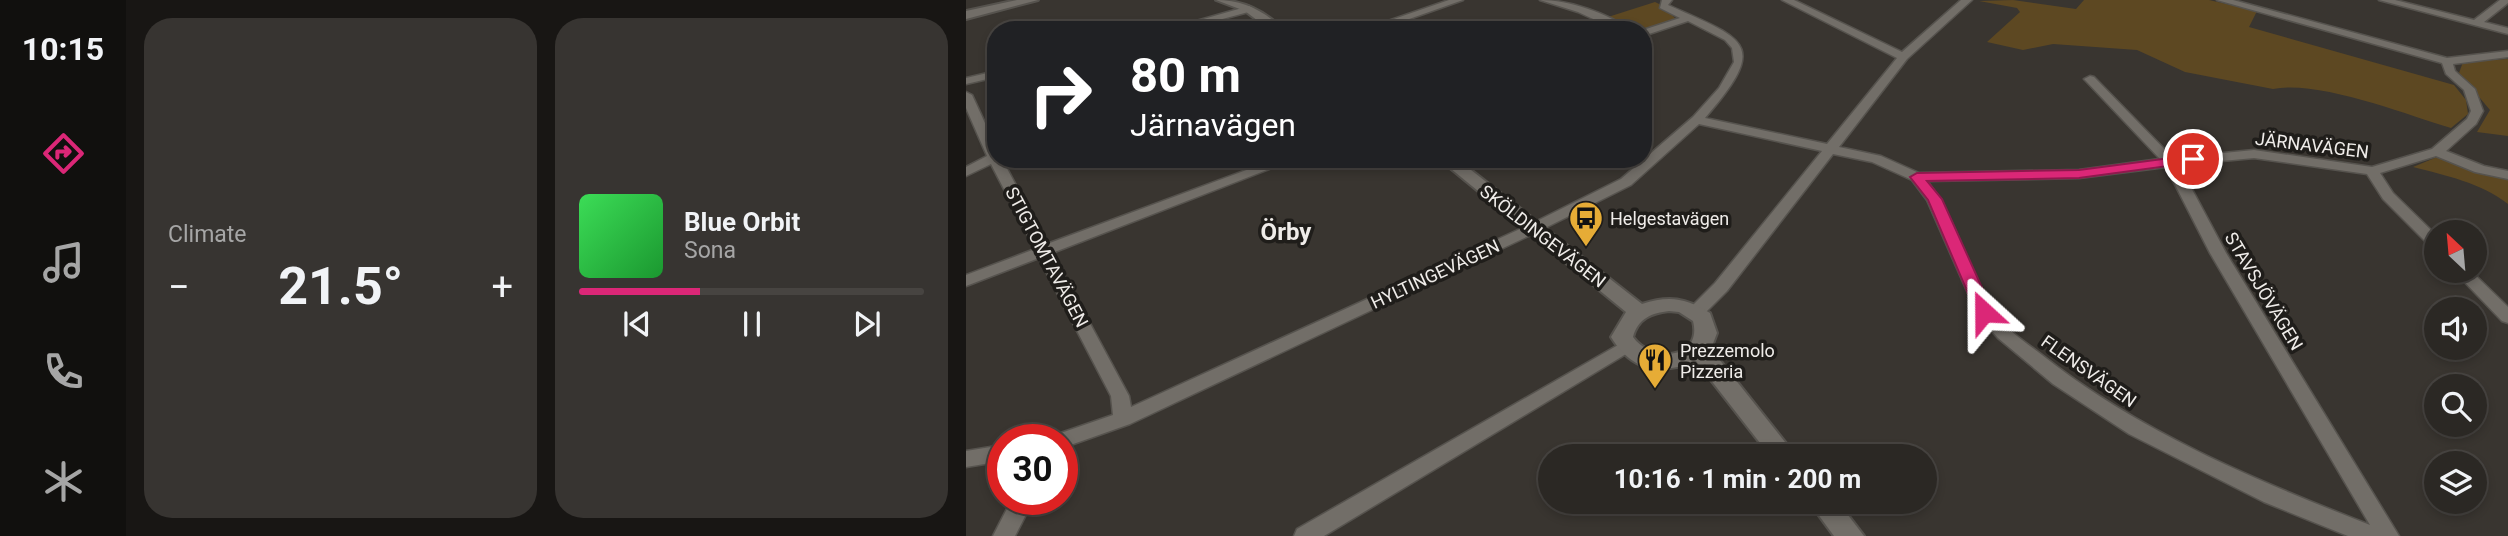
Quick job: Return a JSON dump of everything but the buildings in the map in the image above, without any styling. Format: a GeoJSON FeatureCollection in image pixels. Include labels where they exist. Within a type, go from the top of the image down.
{"type":"FeatureCollection","features":[{"type":"Feature","properties":{"kind":"street"},"geometry":{"type":"LineString","coordinates":[[966,15],[1032,0]]}},
{"type":"Feature","properties":{"kind":"street"},"geometry":{"type":"LineString","coordinates":[[1222,0],[1249,9],[1266,21]]}},
{"type":"Feature","properties":{"kind":"street"},"geometry":{"type":"LineString","coordinates":[[1394,21],[1458,0]]}},
{"type":"Feature","properties":{"kind":"street"},"geometry":{"type":"LineString","coordinates":[[1545,0],[1581,10],[1606,21]]}},
{"type":"Feature","properties":{"kind":"street"},"geometry":{"type":"LineString","coordinates":[[1667,0],[1663,6],[1689,18]]}},
{"type":"Feature","properties":{"kind":"street"},"geometry":{"type":"LineString","coordinates":[[1787,0],[1903,57]]}},
{"type":"Feature","properties":{"kind":"street"},"geometry":{"type":"LineString","coordinates":[[1696,312],[1721,287],[1903,57],[1968,0]]}},
{"type":"Feature","properties":{"kind":"street"},"geometry":{"type":"LineString","coordinates":[[2222,0],[2447,61],[2508,54]]}},
{"type":"Feature","properties":{"kind":"street"},"geometry":{"type":"LineString","coordinates":[[2384,0],[2508,31]]}},
{"type":"Feature","properties":{"kind":"street"},"geometry":{"type":"LineString","coordinates":[[2476,23],[2506,0]]}},
{"type":"Feature","properties":{"kind":"street"},"geometry":{"type":"LineString","coordinates":[[1204,21],[1249,9]]}},
{"type":"Feature","properties":{"kind":"street"},"geometry":{"type":"LineString","coordinates":[[1652,30],[1689,18]]}},
{"type":"Feature","properties":{"kind":"street","name":"HYLTINGEVÄGEN"},"geometry":{"type":"LineString","coordinates":[[1652,160],[1698,120],[1724,89],[1739,62],[1737,47],[1729,38],[1689,18]]}},
{"type":"Feature","properties":{"kind":"street","name":"JÄRNAVÄGEN"},"geometry":{"type":"LineString","coordinates":[[1917,177],[2079,174],[2216,156],[2254,154],[2372,171],[2437,152],[2472,121],[2477,111],[2469,89],[2450,72],[2447,61]]}},
{"type":"Feature","properties":{"kind":"street"},"geometry":{"type":"LineString","coordinates":[[966,81],[987,76]]}},
{"type":"Feature","properties":{"kind":"street","name":"STAVSJÖVÄGEN"},"geometry":{"type":"LineString","coordinates":[[2090,79],[2171,163],[2218,253],[2388,536]]}},
{"type":"Feature","properties":{"kind":"street","name":"STIGTOMTAVÄGEN"},"geometry":{"type":"LineString","coordinates":[[966,95],[987,140]]}},
{"type":"Feature","properties":{"kind":"street"},"geometry":{"type":"LineString","coordinates":[[1698,120],[1877,159],[1917,177]]}},
{"type":"Feature","properties":{"kind":"street"},"geometry":{"type":"LineString","coordinates":[[2437,152],[2480,169],[2508,175]]}},
{"type":"Feature","properties":{"kind":"street"},"geometry":{"type":"LineString","coordinates":[[966,172],[987,161]]}},
{"type":"Feature","properties":{"kind":"street","name":"STIGTOMTAVÄGEN"},"geometry":{"type":"LineString","coordinates":[[1001,168],[1120,396],[1123,419]]}},
{"type":"Feature","properties":{"kind":"street"},"geometry":{"type":"LineString","coordinates":[[966,281],[1265,168]]}},
{"type":"Feature","properties":{"kind":"street","name":"SKÖLDINGEVÄGEN"},"geometry":{"type":"LineString","coordinates":[[1458,168],[1639,312]]}},
{"type":"Feature","properties":{"kind":"street","name":"HYLTINGEVÄGEN"},"geometry":{"type":"LineString","coordinates":[[1078,434],[1123,419],[1534,228],[1626,182],[1642,168]]}},
{"type":"Feature","properties":{"kind":"street"},"geometry":{"type":"LineString","coordinates":[[2372,171],[2388,196],[2424,232]]}},
{"type":"Feature","properties":{"kind":"street","name":"FLENSVÄGEN"},"geometry":{"type":"LineString","coordinates":[[1917,177],[1934,199],[1984,312],[2004,334],[2060,379],[2136,429],[2272,496],[2373,536]]}},
{"type":"Feature","properties":{"kind":"street"},"geometry":{"type":"LineString","coordinates":[[2475,284],[2508,317]]}},
{"type":"Feature","properties":{"kind":"street"},"geometry":{"type":"LineString","coordinates":[[1669,304],[1696,312],[1703,318],[1708,334],[1699,350],[1681,359],[1659,362],[1633,355],[1625,346],[1623,328],[1639,312],[1669,304]]}},
{"type":"Feature","properties":{"kind":"street"},"geometry":{"type":"LineString","coordinates":[[1305,536],[1625,346]]}},
{"type":"Feature","properties":{"kind":"street"},"geometry":{"type":"LineString","coordinates":[[1699,350],[1775,444]]}},
{"type":"Feature","properties":{"kind":"street"},"geometry":{"type":"LineString","coordinates":[[966,459],[987,456]]}},
{"type":"Feature","properties":{"kind":"street"},"geometry":{"type":"LineString","coordinates":[[1832,514],[1850,536]]}},
{"type":"Feature","properties":{"kind":"street"},"geometry":{"type":"LineString","coordinates":[[1004,536],[1015,515]]}},
{"type":"Feature","properties":{"kind":"shaded area"},"geometry":{"type":"Polygon","coordinates":[[[2013,0],[2076,9],[2084,0],[2209,0],[2257,11],[2249,27],[2454,85],[2466,100],[2468,114],[2451,128],[2386,107],[2314,89],[2273,89],[2185,72],[2137,50],[2053,44],[2023,50],[1987,42],[2020,12],[2017,8],[1979,1],[2013,0]]]}},
{"type":"Feature","properties":{"kind":"shaded area"},"geometry":{"type":"Polygon","coordinates":[[[1655,2],[1676,19],[1652,27],[1652,21],[1616,21],[1608,17],[1655,2]]]}},
{"type":"Feature","properties":{"kind":"shaded area"},"geometry":{"type":"Polygon","coordinates":[[[2508,59],[2508,136],[2477,132],[2490,110],[2459,73],[2463,62],[2508,59]]]}},
{"type":"Feature","properties":{"kind":"shaded area"},"geometry":{"type":"Polygon","coordinates":[[[2437,157],[2477,172],[2508,179],[2508,204],[2475,185],[2413,167],[2437,157]]]}},
{"type":"Feature","properties":{"kind":"place","name":"Helgestavägen"},"geometry":{"type":"Point","coordinates":[1586,248]}},
{"type":"Feature","properties":{"kind":"place","name":"Prezzemolo Pizzeria"},"geometry":{"type":"Point","coordinates":[1655,390]}},
{"type":"Feature","properties":{"kind":"district","name":"Örby"},"geometry":{"type":"Point","coordinates":[1286,232]}},
{"type":"Feature","properties":{"kind":"route"},"geometry":{"type":"LineString","coordinates":[[1984,312],[1934,199],[1917,177],[2079,174],[2193,159]]}}]}
